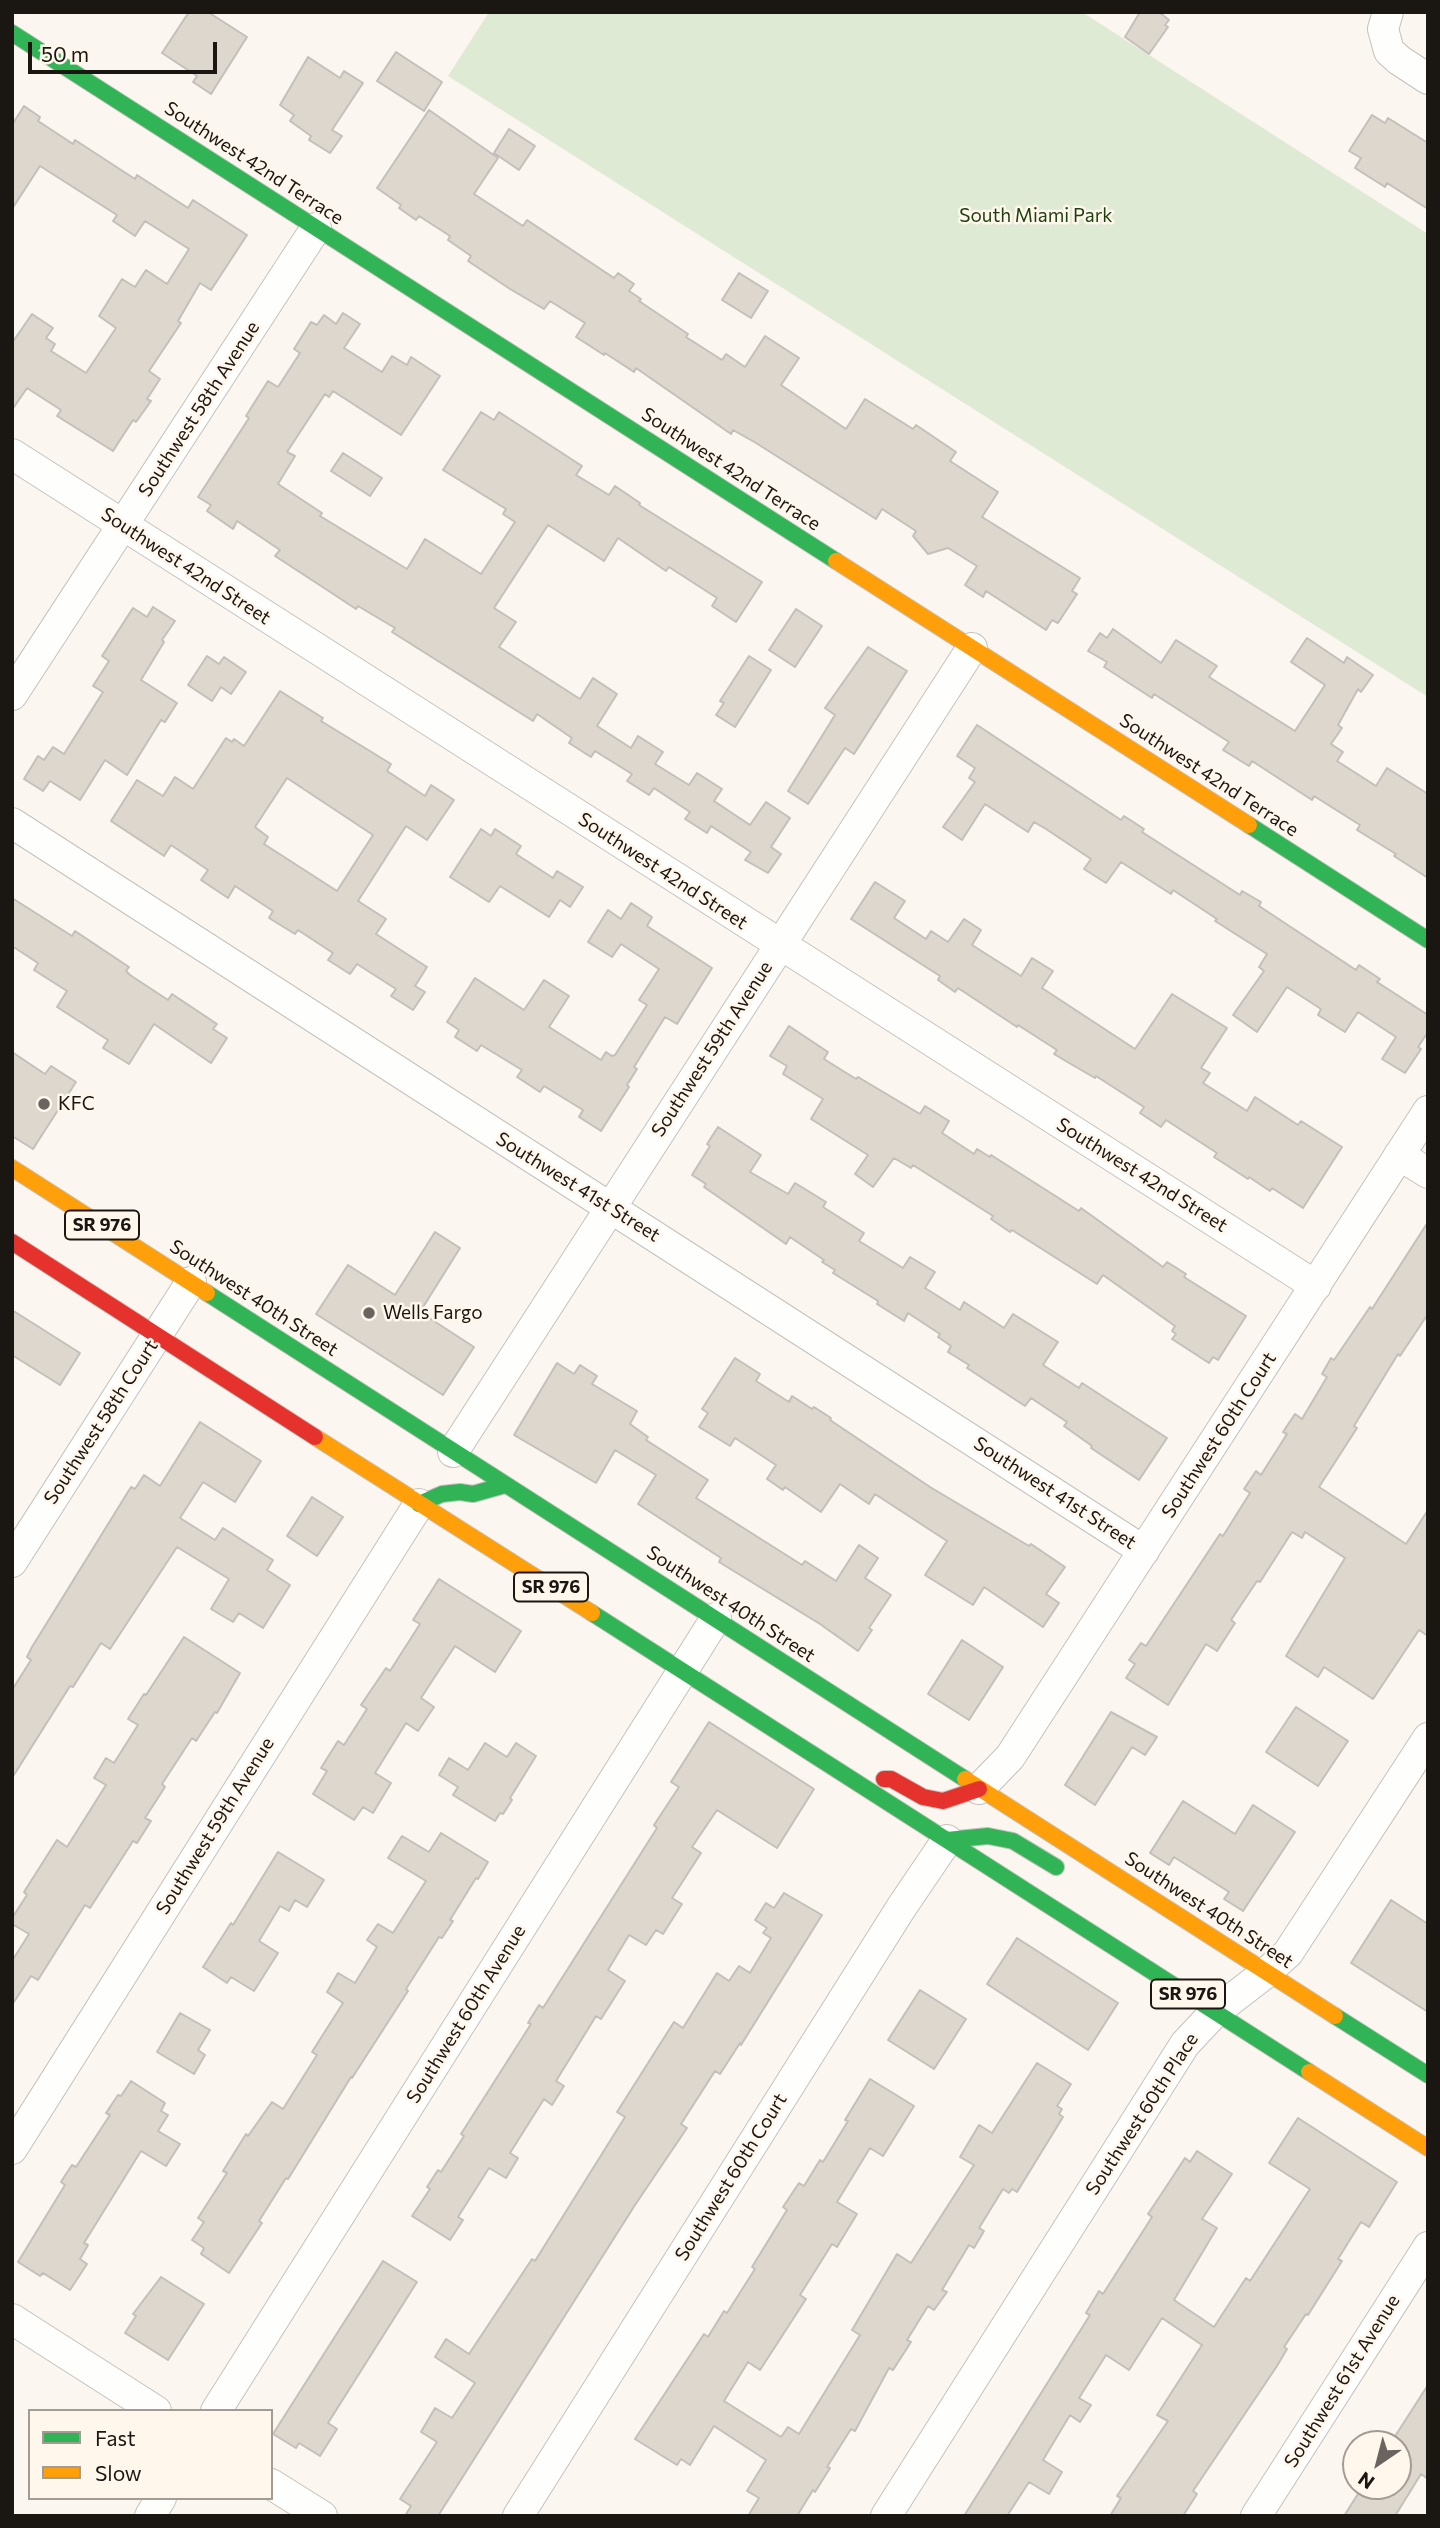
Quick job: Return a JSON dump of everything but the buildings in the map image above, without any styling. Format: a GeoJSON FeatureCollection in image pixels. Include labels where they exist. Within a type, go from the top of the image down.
{"type":"FeatureCollection","features":[{"type":"Feature","properties":{"kind":"main road","name":"Southwest 42nd Terrace"},"geometry":{"type":"LineString","coordinates":[[12,33],[1428,940]]}},
{"type":"Feature","properties":{"kind":"main road","name":"Southwest 40th Street"},"geometry":{"type":"LineString","coordinates":[[12,1168],[1428,2076]]}},
{"type":"Feature","properties":{"kind":"main road","name":"SR 976"},"geometry":{"type":"LineString","coordinates":[[12,1242],[1428,2148]]}},
{"type":"Feature","properties":{"kind":"main road"},"geometry":{"type":"LineString","coordinates":[[418,1504],[442,1494],[473,1494],[505,1485]]}},
{"type":"Feature","properties":{"kind":"main road"},"geometry":{"type":"LineString","coordinates":[[850,1779],[891,1779],[923,1797],[943,1801],[979,1788]]}},
{"type":"Feature","properties":{"kind":"main road"},"geometry":{"type":"LineString","coordinates":[[947,1840],[988,1836],[1013,1841],[1057,1868],[1101,1866]]}},
{"type":"Feature","properties":{"kind":"street"},"geometry":{"type":"LineString","coordinates":[[1388,12],[1383,29],[1390,51],[1428,79]]}},
{"type":"Feature","properties":{"kind":"street","name":"Southwest 58th Avenue"},"geometry":{"type":"LineString","coordinates":[[12,695],[316,228]]}},
{"type":"Feature","properties":{"kind":"street","name":"Southwest 42nd Street"},"geometry":{"type":"LineString","coordinates":[[12,454],[1316,1286]]}},
{"type":"Feature","properties":{"kind":"street","name":"Southwest 59th Avenue"},"geometry":{"type":"LineString","coordinates":[[453,1452],[972,648]]}},
{"type":"Feature","properties":{"kind":"street","name":"Southwest 41st Street"},"geometry":{"type":"LineString","coordinates":[[12,823],[1144,1551]]}},
{"type":"Feature","properties":{"kind":"street","name":"Southwest 60th Court"},"geometry":{"type":"LineString","coordinates":[[979,1788],[1010,1757],[1428,1111]]}},
{"type":"Feature","properties":{"kind":"street"},"geometry":{"type":"LineString","coordinates":[[1399,1155],[1428,1174]]}},
{"type":"Feature","properties":{"kind":"street","name":"Southwest 58th Court"},"geometry":{"type":"LineString","coordinates":[[12,1562],[191,1282]]}},
{"type":"Feature","properties":{"kind":"street","name":"Southwest 59th Avenue"},"geometry":{"type":"LineString","coordinates":[[12,2148],[418,1504]]}},
{"type":"Feature","properties":{"kind":"street","name":"Southwest 60th Avenue"},"geometry":{"type":"LineString","coordinates":[[217,2409],[716,1618]]}},
{"type":"Feature","properties":{"kind":"street","name":"Southwest 60th Place"},"geometry":{"type":"LineString","coordinates":[[886,2516],[1185,2045],[1215,2012],[1267,1972],[1295,1942],[1428,1738]]}},
{"type":"Feature","properties":{"kind":"street","name":"Southwest 60th Court"},"geometry":{"type":"LineString","coordinates":[[518,2516],[901,1908],[947,1840]]}},
{"type":"Feature","properties":{"kind":"street","name":"Southwest 61st Avenue"},"geometry":{"type":"LineString","coordinates":[[1256,2516],[1428,2247]]}},
{"type":"Feature","properties":{"kind":"street"},"geometry":{"type":"LineString","coordinates":[[12,2319],[153,2409]]}},
{"type":"Feature","properties":{"kind":"street"},"geometry":{"type":"LineString","coordinates":[[273,2485],[322,2516]]}},
{"type":"Feature","properties":{"kind":"street"},"geometry":{"type":"LineString","coordinates":[[150,2516],[160,2500]]}},
{"type":"Feature","properties":{"kind":"green space","name":"South Miami Park"},"geometry":{"type":"Polygon","coordinates":[[[489,12],[1082,12],[1428,234],[1428,697],[448,76],[489,12]]]}},
{"type":"Feature","properties":{"kind":"traffic: fast"},"geometry":{"type":"LineString","coordinates":[[12,33],[836,561]]}},
{"type":"Feature","properties":{"kind":"traffic: fast"},"geometry":{"type":"LineString","coordinates":[[1249,825],[1428,940]]}},
{"type":"Feature","properties":{"kind":"traffic: fast"},"geometry":{"type":"LineString","coordinates":[[207,1293],[965,1779]]}},
{"type":"Feature","properties":{"kind":"traffic: fast"},"geometry":{"type":"LineString","coordinates":[[419,1504],[442,1494],[473,1494],[505,1485]]}},
{"type":"Feature","properties":{"kind":"traffic: fast"},"geometry":{"type":"LineString","coordinates":[[592,1613],[1309,2072]]}},
{"type":"Feature","properties":{"kind":"traffic: fast"},"geometry":{"type":"LineString","coordinates":[[947,1840],[988,1836],[1013,1841],[1056,1867]]}},
{"type":"Feature","properties":{"kind":"traffic: fast"},"geometry":{"type":"LineString","coordinates":[[1335,2016],[1428,2075]]}},
{"type":"Feature","properties":{"kind":"traffic: slow"},"geometry":{"type":"LineString","coordinates":[[836,561],[1249,825]]}},
{"type":"Feature","properties":{"kind":"traffic: slow"},"geometry":{"type":"LineString","coordinates":[[12,1168],[207,1293]]}},
{"type":"Feature","properties":{"kind":"traffic: slow"},"geometry":{"type":"LineString","coordinates":[[315,1437],[592,1613]]}},
{"type":"Feature","properties":{"kind":"traffic: slow"},"geometry":{"type":"LineString","coordinates":[[965,1779],[1335,2016]]}},
{"type":"Feature","properties":{"kind":"traffic: slow"},"geometry":{"type":"LineString","coordinates":[[1309,2072],[1428,2148]]}},
{"type":"Feature","properties":{"kind":"traffic: jam"},"geometry":{"type":"LineString","coordinates":[[12,1242],[315,1437]]}},
{"type":"Feature","properties":{"kind":"traffic: jam"},"geometry":{"type":"LineString","coordinates":[[884,1779],[891,1779],[923,1797],[943,1801],[979,1789]]}},
{"type":"Feature","properties":{"kind":"place","name":"KFC"},"geometry":{"type":"Point","coordinates":[44,1104]}},
{"type":"Feature","properties":{"kind":"place","name":"Wells Fargo"},"geometry":{"type":"Point","coordinates":[369,1313]}}]}
